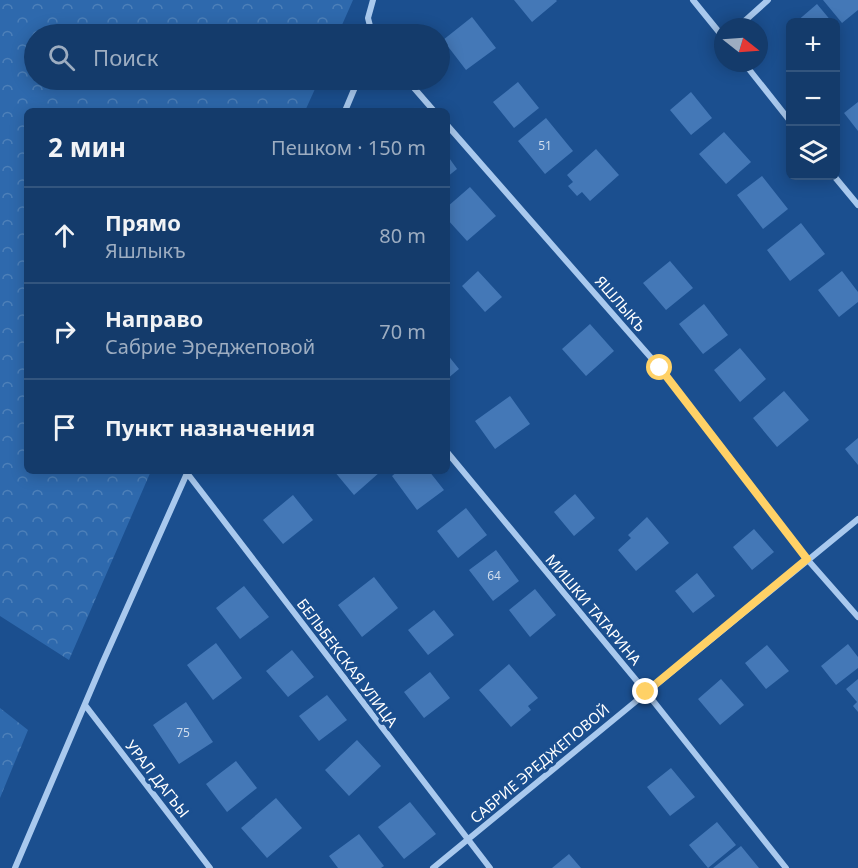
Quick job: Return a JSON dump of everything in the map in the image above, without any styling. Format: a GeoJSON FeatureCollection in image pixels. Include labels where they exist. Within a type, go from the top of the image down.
{"type":"FeatureCollection","features":[{"type":"Feature","properties":{"kind":"street"},"geometry":{"type":"LineString","coordinates":[[370,24],[369,18],[374,0]]}},
{"type":"Feature","properties":{"kind":"street"},"geometry":{"type":"LineString","coordinates":[[693,0],[714,26]]}},
{"type":"Feature","properties":{"kind":"street"},"geometry":{"type":"LineString","coordinates":[[748,18],[768,0]]}},
{"type":"Feature","properties":{"kind":"street"},"geometry":{"type":"LineString","coordinates":[[751,72],[786,116]]}},
{"type":"Feature","properties":{"kind":"street"},"geometry":{"type":"LineString","coordinates":[[346,108],[354,90]]}},
{"type":"Feature","properties":{"kind":"street"},"geometry":{"type":"LineString","coordinates":[[416,90],[431,108]]}},
{"type":"Feature","properties":{"kind":"street","name":"ЯШЛЫКЪ"},"geometry":{"type":"LineString","coordinates":[[450,128],[660,368],[807,559],[858,617]]}},
{"type":"Feature","properties":{"kind":"street"},"geometry":{"type":"LineString","coordinates":[[837,180],[858,205]]}},
{"type":"Feature","properties":{"kind":"street","name":"МИШКИ ТАТАРИНА"},"geometry":{"type":"LineString","coordinates":[[450,456],[646,692],[786,868]]}},
{"type":"Feature","properties":{"kind":"street"},"geometry":{"type":"LineString","coordinates":[[15,868],[186,474]]}},
{"type":"Feature","properties":{"kind":"street","name":"БЕЛЬБЕКСКАЯ УЛИЦА"},"geometry":{"type":"LineString","coordinates":[[189,474],[490,868]]}},
{"type":"Feature","properties":{"kind":"street","name":"САБРИЕ ЭРЕДЖЕПОВОЙ"},"geometry":{"type":"LineString","coordinates":[[433,868],[858,519]]}},
{"type":"Feature","properties":{"kind":"street","name":"УРАЛ ДАГЪЫ"},"geometry":{"type":"LineString","coordinates":[[85,705],[210,868]]}},
{"type":"Feature","properties":{"kind":"green space"},"geometry":{"type":"Polygon","coordinates":[[[0,0],[353,0],[342,24],[24,24],[24,90],[314,90],[306,108],[24,108],[24,474],[150,474],[69,660],[0,616],[0,0]]]}},
{"type":"Feature","properties":{"kind":"green space"},"geometry":{"type":"Polygon","coordinates":[[[0,708],[28,730],[0,798],[0,708]]]}},
{"type":"Feature","properties":{"kind":"building"},"geometry":{"type":"Polygon","coordinates":[[[514,0],[556,0],[557,1],[532,22],[514,0]]]}},
{"type":"Feature","properties":{"kind":"building"},"geometry":{"type":"Polygon","coordinates":[[[823,0],[858,0],[858,10],[842,23],[823,0]]]}},
{"type":"Feature","properties":{"kind":"building"},"geometry":{"type":"Polygon","coordinates":[[[817,4],[829,18],[801,18],[817,4]]]}},
{"type":"Feature","properties":{"kind":"building"},"geometry":{"type":"Polygon","coordinates":[[[472,17],[496,48],[466,70],[450,49],[450,34],[472,17]]]}},
{"type":"Feature","properties":{"kind":"building"},"geometry":{"type":"Polygon","coordinates":[[[518,82],[539,108],[514,128],[493,102],[518,82]]]}},
{"type":"Feature","properties":{"kind":"building"},"geometry":{"type":"Polygon","coordinates":[[[691,92],[712,118],[691,135],[670,110],[691,92]]]}},
{"type":"Feature","properties":{"kind":"building"},"geometry":{"type":"Polygon","coordinates":[[[858,102],[858,131],[844,113],[858,102]]]}},
{"type":"Feature","properties":{"kind":"building"},"geometry":{"type":"Polygon","coordinates":[[[546,118],[573,151],[545,174],[518,141],[546,118]]]}},
{"type":"Feature","properties":{"kind":"building"},"geometry":{"type":"Polygon","coordinates":[[[724,132],[751,162],[726,184],[699,154],[724,132]]]}},
{"type":"Feature","properties":{"kind":"building"},"geometry":{"type":"Polygon","coordinates":[[[596,149],[619,175],[590,201],[582,192],[577,196],[568,186],[573,182],[567,175],[596,149]]]}},
{"type":"Feature","properties":{"kind":"building"},"geometry":{"type":"Polygon","coordinates":[[[450,159],[457,169],[450,175],[450,159]]]}},
{"type":"Feature","properties":{"kind":"building"},"geometry":{"type":"Polygon","coordinates":[[[762,176],[788,209],[763,229],[737,195],[762,176]]]}},
{"type":"Feature","properties":{"kind":"building"},"geometry":{"type":"Polygon","coordinates":[[[470,187],[496,216],[467,241],[450,222],[450,204],[470,187]]]}},
{"type":"Feature","properties":{"kind":"building"},"geometry":{"type":"Polygon","coordinates":[[[801,223],[825,254],[790,281],[767,250],[801,223]]]}},
{"type":"Feature","properties":{"kind":"building"},"geometry":{"type":"Polygon","coordinates":[[[670,261],[693,288],[666,310],[643,283],[670,261]]]}},
{"type":"Feature","properties":{"kind":"building"},"geometry":{"type":"Polygon","coordinates":[[[478,271],[502,297],[485,312],[462,286],[478,271]]]}},
{"type":"Feature","properties":{"kind":"building"},"geometry":{"type":"Polygon","coordinates":[[[842,271],[858,292],[858,302],[839,317],[818,290],[842,271]]]}},
{"type":"Feature","properties":{"kind":"building"},"geometry":{"type":"Polygon","coordinates":[[[704,304],[728,335],[703,354],[679,324],[704,304]]]}},
{"type":"Feature","properties":{"kind":"building"},"geometry":{"type":"Polygon","coordinates":[[[590,324],[614,351],[586,376],[562,349],[590,324]]]}},
{"type":"Feature","properties":{"kind":"building"},"geometry":{"type":"Polygon","coordinates":[[[740,348],[766,379],[740,402],[714,370],[740,348]]]}},
{"type":"Feature","properties":{"kind":"building"},"geometry":{"type":"Polygon","coordinates":[[[450,358],[459,369],[450,376],[450,358]]]}},
{"type":"Feature","properties":{"kind":"building"},"geometry":{"type":"Polygon","coordinates":[[[784,391],[809,420],[777,447],[753,418],[784,391]]]}},
{"type":"Feature","properties":{"kind":"building"},"geometry":{"type":"Polygon","coordinates":[[[510,396],[530,424],[495,449],[475,421],[510,396]]]}},
{"type":"Feature","properties":{"kind":"building"},"geometry":{"type":"Polygon","coordinates":[[[858,438],[858,465],[845,449],[858,438]]]}},
{"type":"Feature","properties":{"kind":"building"},"geometry":{"type":"Polygon","coordinates":[[[336,474],[378,474],[354,495],[336,474]]]}},
{"type":"Feature","properties":{"kind":"building"},"geometry":{"type":"Polygon","coordinates":[[[394,474],[431,474],[444,490],[417,510],[392,476],[394,474]]]}},
{"type":"Feature","properties":{"kind":"building"},"geometry":{"type":"Polygon","coordinates":[[[575,494],[595,518],[574,536],[554,512],[575,494]]]}},
{"type":"Feature","properties":{"kind":"building"},"geometry":{"type":"Polygon","coordinates":[[[293,495],[313,520],[283,544],[263,520],[293,495]]]}},
{"type":"Feature","properties":{"kind":"building"},"geometry":{"type":"Polygon","coordinates":[[[466,508],[487,535],[458,558],[437,531],[466,508]]]}},
{"type":"Feature","properties":{"kind":"building"},"geometry":{"type":"Polygon","coordinates":[[[647,517],[669,543],[636,571],[618,550],[631,538],[628,535],[647,517]]]}},
{"type":"Feature","properties":{"kind":"building"},"geometry":{"type":"Polygon","coordinates":[[[754,529],[774,552],[752,570],[733,547],[754,529]]]}},
{"type":"Feature","properties":{"kind":"building"},"geometry":{"type":"Polygon","coordinates":[[[496,550],[519,581],[493,601],[469,570],[496,550]]]}},
{"type":"Feature","properties":{"kind":"building"},"geometry":{"type":"Polygon","coordinates":[[[697,573],[715,596],[693,613],[675,591],[697,573]]]}},
{"type":"Feature","properties":{"kind":"building"},"geometry":{"type":"Polygon","coordinates":[[[374,577],[398,608],[362,637],[338,605],[374,577]]]}},
{"type":"Feature","properties":{"kind":"building"},"geometry":{"type":"Polygon","coordinates":[[[244,586],[269,617],[240,639],[216,608],[244,586]]]}},
{"type":"Feature","properties":{"kind":"building"},"geometry":{"type":"Polygon","coordinates":[[[535,589],[556,615],[530,637],[509,610],[535,589]]]}},
{"type":"Feature","properties":{"kind":"building"},"geometry":{"type":"Polygon","coordinates":[[[434,610],[454,635],[428,655],[408,630],[434,610]]]}},
{"type":"Feature","properties":{"kind":"building"},"geometry":{"type":"Polygon","coordinates":[[[216,643],[242,678],[213,700],[187,665],[216,643]]]}},
{"type":"Feature","properties":{"kind":"building"},"geometry":{"type":"Polygon","coordinates":[[[848,644],[858,657],[858,668],[836,685],[821,666],[848,644]]]}},
{"type":"Feature","properties":{"kind":"building"},"geometry":{"type":"Polygon","coordinates":[[[767,645],[789,671],[766,689],[745,663],[767,645]]]}},
{"type":"Feature","properties":{"kind":"building"},"geometry":{"type":"Polygon","coordinates":[[[292,650],[314,677],[288,697],[266,671],[292,650]]]}},
{"type":"Feature","properties":{"kind":"building"},"geometry":{"type":"Polygon","coordinates":[[[509,664],[538,698],[528,706],[531,710],[511,727],[479,690],[509,664]]]}},
{"type":"Feature","properties":{"kind":"building"},"geometry":{"type":"Polygon","coordinates":[[[430,672],[450,698],[424,718],[404,692],[430,672]]]}},
{"type":"Feature","properties":{"kind":"building"},"geometry":{"type":"Polygon","coordinates":[[[721,679],[744,705],[720,725],[698,699],[721,679]]]}},
{"type":"Feature","properties":{"kind":"building"},"geometry":{"type":"Polygon","coordinates":[[[858,679],[858,712],[853,706],[857,702],[846,689],[858,679]]]}},
{"type":"Feature","properties":{"kind":"building"},"geometry":{"type":"Polygon","coordinates":[[[327,695],[347,720],[319,741],[299,716],[327,695]]]}},
{"type":"Feature","properties":{"kind":"building"},"geometry":{"type":"Polygon","coordinates":[[[186,702],[213,742],[179,764],[153,725],[186,702]]]}},
{"type":"Feature","properties":{"kind":"building"},"geometry":{"type":"Polygon","coordinates":[[[357,740],[381,766],[349,796],[325,770],[357,740]]]}},
{"type":"Feature","properties":{"kind":"building"},"geometry":{"type":"Polygon","coordinates":[[[236,761],[257,788],[227,812],[206,784],[236,761]]]}},
{"type":"Feature","properties":{"kind":"building"},"geometry":{"type":"Polygon","coordinates":[[[671,768],[695,797],[670,816],[647,787],[671,768]]]}},
{"type":"Feature","properties":{"kind":"building"},"geometry":{"type":"Polygon","coordinates":[[[276,798],[302,828],[267,858],[241,828],[276,798]]]}},
{"type":"Feature","properties":{"kind":"building"},"geometry":{"type":"Polygon","coordinates":[[[410,802],[436,834],[404,859],[378,827],[410,802]]]}},
{"type":"Feature","properties":{"kind":"building"},"geometry":{"type":"Polygon","coordinates":[[[717,822],[736,845],[708,868],[689,845],[717,822]]]}},
{"type":"Feature","properties":{"kind":"building"},"geometry":{"type":"Polygon","coordinates":[[[359,834],[384,866],[381,868],[338,868],[329,856],[359,834]]]}},
{"type":"Feature","properties":{"kind":"building"},"geometry":{"type":"Polygon","coordinates":[[[741,846],[759,868],[713,868],[741,846]]]}},
{"type":"Feature","properties":{"kind":"building"},"geometry":{"type":"Polygon","coordinates":[[[569,854],[581,868],[552,868],[569,854]]]}},
{"type":"Feature","properties":{"kind":"route"},"geometry":{"type":"LineString","coordinates":[[646,692],[807,559],[660,368]]}}]}
